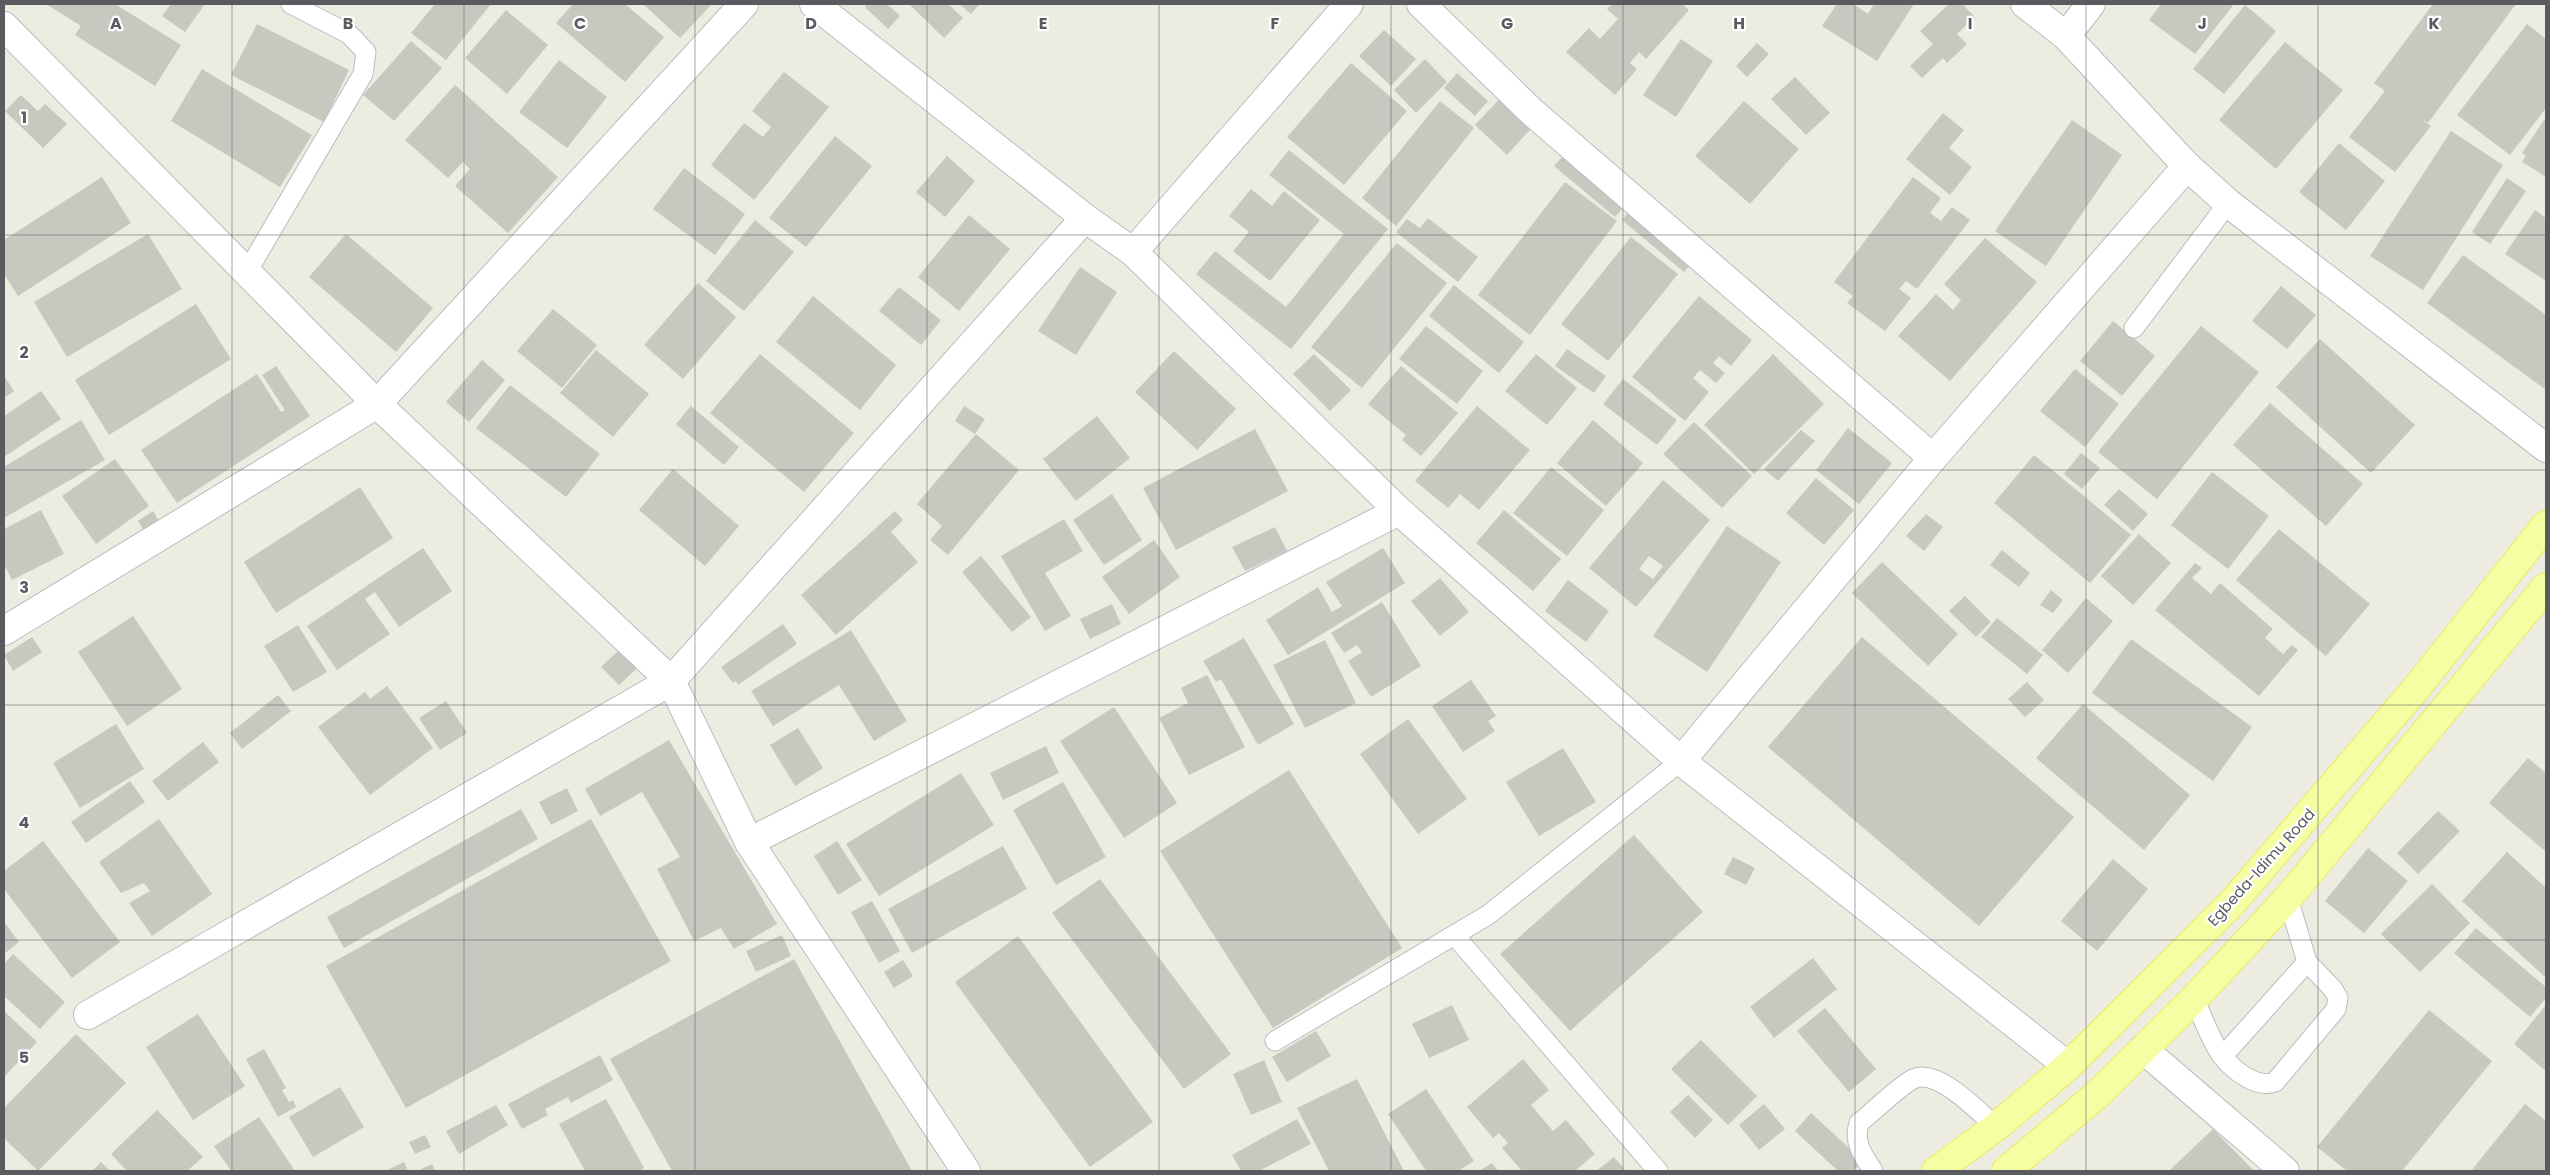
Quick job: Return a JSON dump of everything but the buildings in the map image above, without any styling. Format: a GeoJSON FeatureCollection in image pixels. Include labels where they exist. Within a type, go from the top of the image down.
{"type":"FeatureCollection","features":[{"type":"Feature","properties":{"kind":"main road","name":"Egbeda-Idimu Road"},"geometry":{"type":"LineString","coordinates":[[1936,1171],[1996,1127],[2068,1066],[2231,904],[2408,698],[2546,525]]}},
{"type":"Feature","properties":{"kind":"main road"},"geometry":{"type":"LineString","coordinates":[[2006,1171],[2100,1093],[2194,999],[2288,898],[2546,586]]}},
{"type":"Feature","properties":{"kind":"street"},"geometry":{"type":"LineString","coordinates":[[4,631],[378,404],[744,4]]}},
{"type":"Feature","properties":{"kind":"street"},"geometry":{"type":"LineString","coordinates":[[814,4],[1085,218],[1134,252],[1399,511],[1680,761],[2068,1066]]}},
{"type":"Feature","properties":{"kind":"street"},"geometry":{"type":"LineString","coordinates":[[1134,252],[1349,4]]}},
{"type":"Feature","properties":{"kind":"street"},"geometry":{"type":"LineString","coordinates":[[1422,4],[1531,111],[1933,458]]}},
{"type":"Feature","properties":{"kind":"street"},"geometry":{"type":"LineString","coordinates":[[2024,4],[2066,36],[2187,166],[2228,202],[2546,448]]}},
{"type":"Feature","properties":{"kind":"street"},"geometry":{"type":"LineString","coordinates":[[2066,36],[2091,4]]}},
{"type":"Feature","properties":{"kind":"street"},"geometry":{"type":"LineString","coordinates":[[4,26],[378,404],[671,681],[749,842],[966,1171]]}},
{"type":"Feature","properties":{"kind":"street"},"geometry":{"type":"LineString","coordinates":[[1680,761],[1933,458],[2187,166]]}},
{"type":"Feature","properties":{"kind":"street"},"geometry":{"type":"LineString","coordinates":[[88,1015],[671,681],[1085,218]]}},
{"type":"Feature","properties":{"kind":"street"},"geometry":{"type":"LineString","coordinates":[[749,842],[1399,511]]}},
{"type":"Feature","properties":{"kind":"street"},"geometry":{"type":"LineString","coordinates":[[2143,1049],[2285,1171]]}},
{"type":"Feature","properties":{"kind":"lane"},"geometry":{"type":"LineString","coordinates":[[247,272],[363,74],[366,52],[349,34],[291,4]]}},
{"type":"Feature","properties":{"kind":"lane"},"geometry":{"type":"LineString","coordinates":[[2134,328],[2228,202]]}},
{"type":"Feature","properties":{"kind":"lane"},"geometry":{"type":"LineString","coordinates":[[1275,1041],[1488,915],[1680,761]]}},
{"type":"Feature","properties":{"kind":"lane"},"geometry":{"type":"LineString","coordinates":[[2194,999],[2223,1056],[2254,1083],[2266,1085],[2275,1082],[2336,1009],[2338,998],[2333,989],[2307,962],[2288,898]]}},
{"type":"Feature","properties":{"kind":"lane"},"geometry":{"type":"LineString","coordinates":[[1455,936],[1658,1171]]}},
{"type":"Feature","properties":{"kind":"lane"},"geometry":{"type":"LineString","coordinates":[[2223,1056],[2307,962]]}},
{"type":"Feature","properties":{"kind":"lane"},"geometry":{"type":"LineString","coordinates":[[1873,1171],[1857,1145],[1856,1133],[1859,1123],[1914,1079],[1926,1076],[1940,1080],[1996,1127]]}}]}
